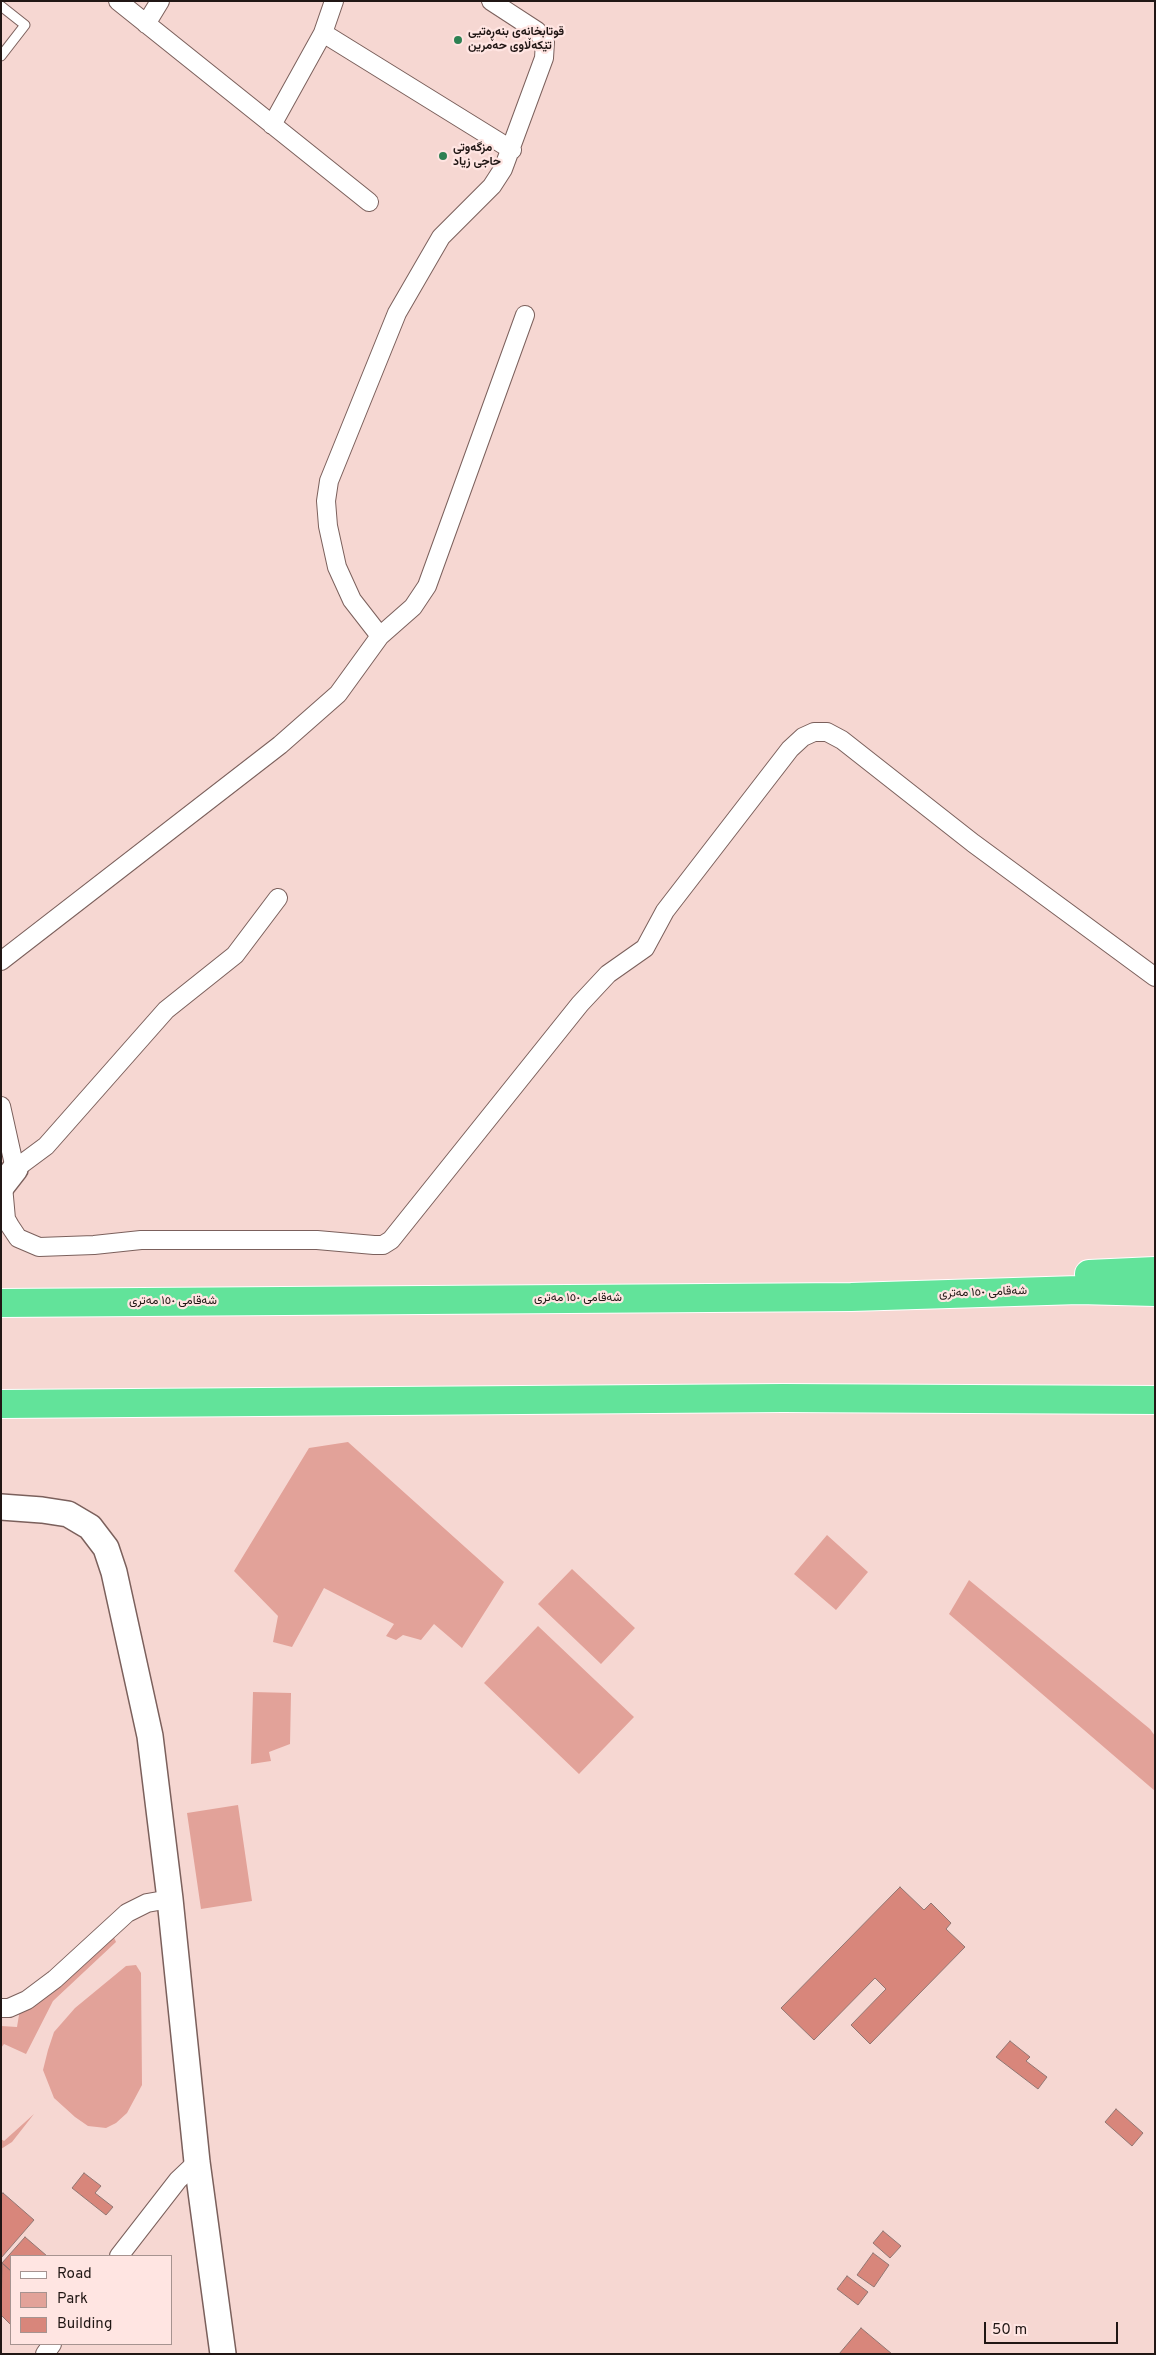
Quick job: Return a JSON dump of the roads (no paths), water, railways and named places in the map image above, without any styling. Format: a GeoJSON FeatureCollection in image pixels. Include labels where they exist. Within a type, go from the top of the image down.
{"type":"FeatureCollection","features":[{"type":"Feature","properties":{"kind":"highway"},"geometry":{"type":"LineString","coordinates":[[851,1298],[997,1280],[1155,1271]]}},
{"type":"Feature","properties":{"kind":"highway","name":"شەقامی ١٥٠ مەتری"},"geometry":{"type":"LineString","coordinates":[[1,1303],[851,1298],[1079,1290],[1155,1292]]}},
{"type":"Feature","properties":{"kind":"highway"},"geometry":{"type":"LineString","coordinates":[[1,1404],[783,1398],[1155,1400]]}},
{"type":"Feature","properties":{"kind":"street"},"geometry":{"type":"LineString","coordinates":[[118,1],[369,202]]}},
{"type":"Feature","properties":{"kind":"street"},"geometry":{"type":"LineString","coordinates":[[146,24],[160,1]]}},
{"type":"Feature","properties":{"kind":"street"},"geometry":{"type":"LineString","coordinates":[[272,125],[323,33],[334,1]]}},
{"type":"Feature","properties":{"kind":"street"},"geometry":{"type":"LineString","coordinates":[[380,636],[352,600],[337,567],[328,526],[326,501],[329,481],[397,313],[441,238],[492,186],[512,150],[544,58],[545,42],[537,31],[491,1]]}},
{"type":"Feature","properties":{"kind":"street"},"geometry":{"type":"LineString","coordinates":[[323,33],[512,150]]}},
{"type":"Feature","properties":{"kind":"street"},"geometry":{"type":"LineString","coordinates":[[1,961],[280,745],[338,694],[380,636],[413,607],[427,586],[525,315]]}},
{"type":"Feature","properties":{"kind":"street"},"geometry":{"type":"LineString","coordinates":[[1,1106],[7,1181],[6,1219],[18,1238],[39,1247],[94,1245],[141,1240],[317,1240],[384,1245],[391,1240],[580,1004],[608,974],[645,948],[665,911],[780,762],[803,737],[814,732],[827,732],[842,740],[974,843],[1155,977]]}},
{"type":"Feature","properties":{"kind":"street"},"geometry":{"type":"LineString","coordinates":[[7,1181],[46,1146],[166,1010],[236,954],[278,898]]}},
{"type":"Feature","properties":{"kind":"street"},"geometry":{"type":"LineString","coordinates":[[1,1507],[68,1514],[90,1527],[106,1548],[114,1572],[150,1736],[170,1899],[198,2162],[223,2354]]}},
{"type":"Feature","properties":{"kind":"street"},"geometry":{"type":"LineString","coordinates":[[1,2008],[9,2008],[28,2000],[61,1973],[127,1913],[147,1903],[170,1899]]}},
{"type":"Feature","properties":{"kind":"street"},"geometry":{"type":"LineString","coordinates":[[120,2255],[178,2180],[198,2162]]}},
{"type":"Feature","properties":{"kind":"lane"},"geometry":{"type":"LineString","coordinates":[[1,6],[25,25],[1,56]]}},
{"type":"Feature","properties":{"kind":"place","name":"قوتابخانەی بنەڕەتیی تێکەڵاوی حەمرین"},"geometry":{"type":"Point","coordinates":[458,40]}},
{"type":"Feature","properties":{"kind":"place","name":"مزگەوتی حاجی زیاد"},"geometry":{"type":"Point","coordinates":[443,156]}}]}
